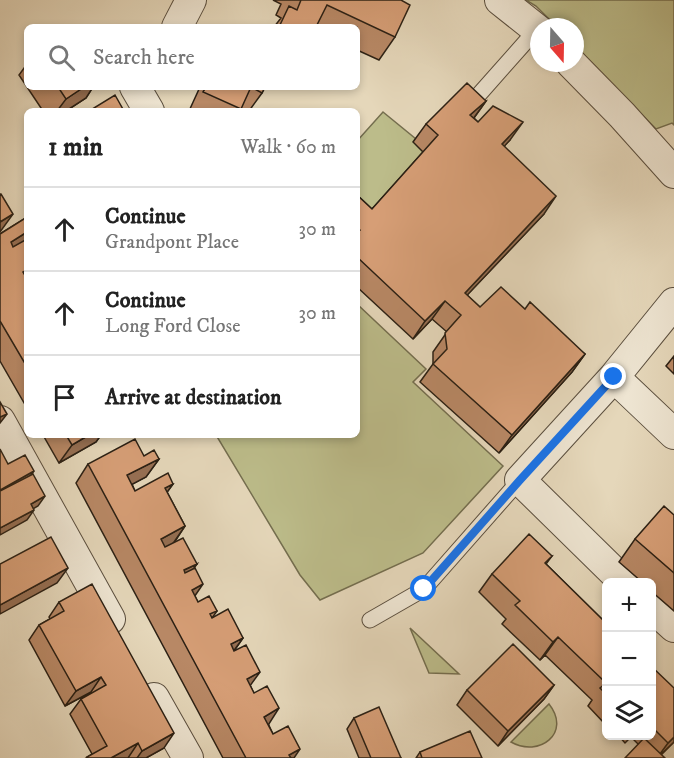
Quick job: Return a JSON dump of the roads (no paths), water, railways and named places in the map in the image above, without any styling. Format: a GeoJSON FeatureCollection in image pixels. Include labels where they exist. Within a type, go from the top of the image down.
{"type":"FeatureCollection","features":[{"type":"Feature","properties":{"kind":"street"},"geometry":{"type":"LineString","coordinates":[[179,24],[191,0]]}},
{"type":"Feature","properties":{"kind":"street"},"geometry":{"type":"LineString","coordinates":[[500,0],[530,24]]}},
{"type":"Feature","properties":{"kind":"street"},"geometry":{"type":"LineString","coordinates":[[580,72],[673,169]]}},
{"type":"Feature","properties":{"kind":"street"},"geometry":{"type":"LineString","coordinates":[[620,578],[520,480],[614,377],[674,303]]}},
{"type":"Feature","properties":{"kind":"street"},"geometry":{"type":"LineString","coordinates":[[614,377],[674,434]]}},
{"type":"Feature","properties":{"kind":"street"},"geometry":{"type":"LineString","coordinates":[[0,421],[124,644]]}},
{"type":"Feature","properties":{"kind":"street"},"geometry":{"type":"LineString","coordinates":[[656,611],[674,627]]}},
{"type":"Feature","properties":{"kind":"street"},"geometry":{"type":"LineString","coordinates":[[141,675],[188,758]]}},
{"type":"Feature","properties":{"kind":"lane"},"geometry":{"type":"LineString","coordinates":[[475,99],[530,39]]}},
{"type":"Feature","properties":{"kind":"lane"},"geometry":{"type":"LineString","coordinates":[[370,620],[424,589],[520,480]]}}]}
